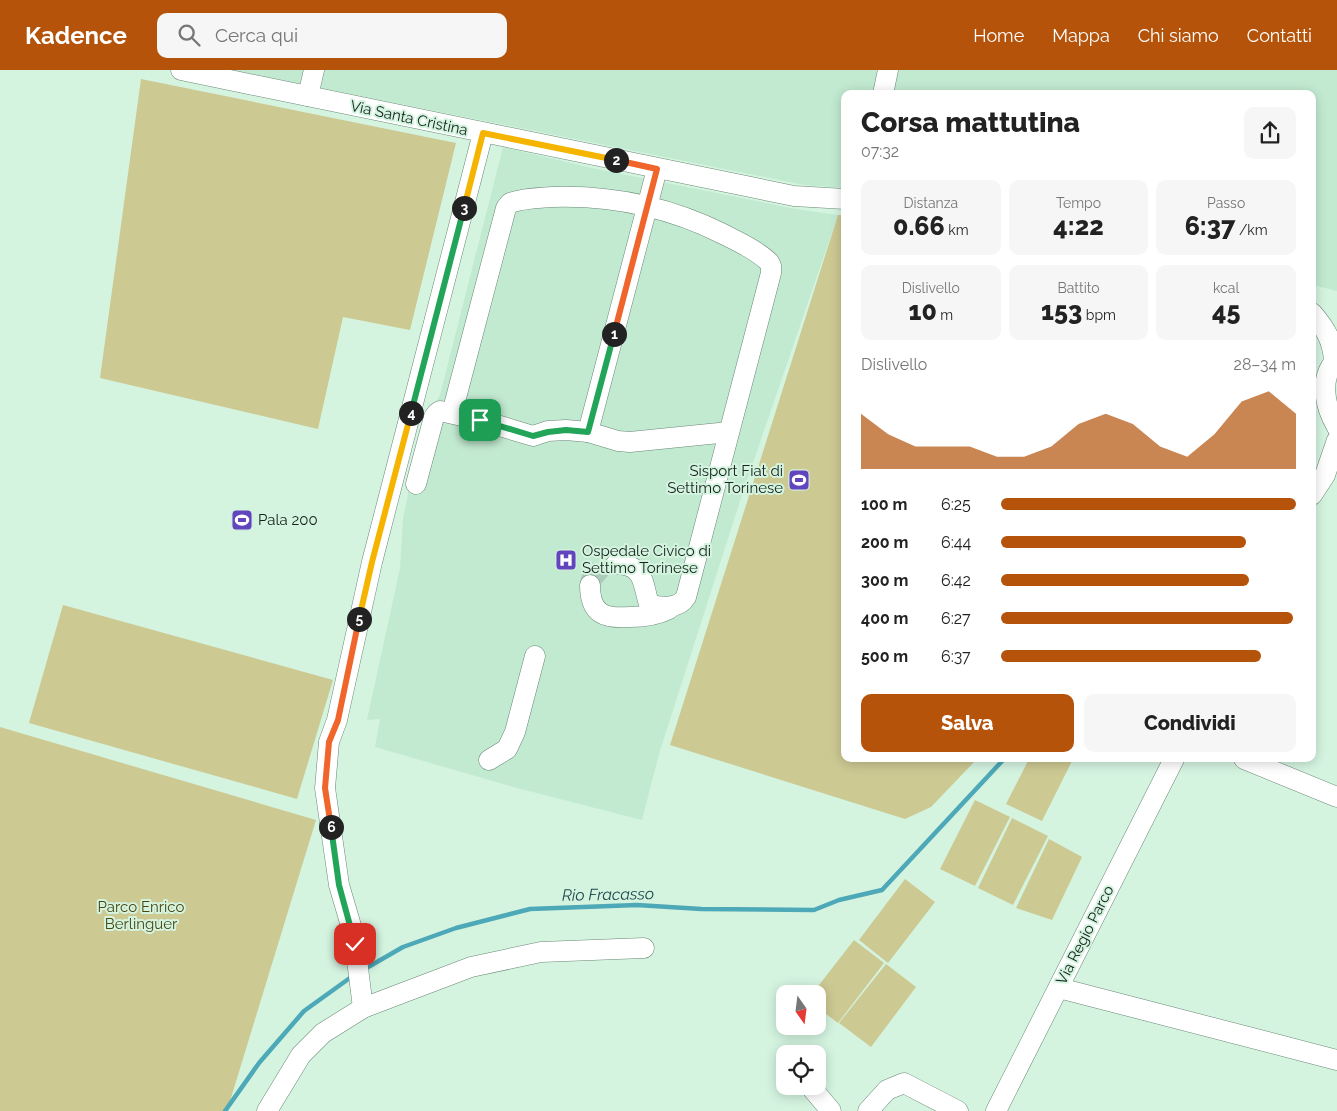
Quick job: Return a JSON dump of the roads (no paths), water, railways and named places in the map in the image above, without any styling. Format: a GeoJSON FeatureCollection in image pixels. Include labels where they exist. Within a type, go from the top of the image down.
{"type":"FeatureCollection","features":[{"type":"Feature","properties":{"kind":"street","name":"Via Santa Cristina"},"geometry":{"type":"LineString","coordinates":[[180,70],[794,196],[841,199]]}},
{"type":"Feature","properties":{"kind":"street"},"geometry":{"type":"LineString","coordinates":[[308,96],[314,70]]}},
{"type":"Feature","properties":{"kind":"street"},"geometry":{"type":"LineString","coordinates":[[884,90],[888,70]]}},
{"type":"Feature","properties":{"kind":"street"},"geometry":{"type":"LineString","coordinates":[[364,1008],[354,936],[339,885],[325,788],[329,742],[338,720],[372,562],[483,133]]}},
{"type":"Feature","properties":{"kind":"street"},"geometry":{"type":"LineString","coordinates":[[588,432],[657,169]]}},
{"type":"Feature","properties":{"kind":"street"},"geometry":{"type":"LineString","coordinates":[[452,413],[506,208],[510,203],[537,198],[578,197],[647,206],[690,219],[725,235],[762,256],[771,266],[771,273],[686,597],[683,602],[666,611],[639,617],[612,618],[598,612],[590,598],[590,585]]}},
{"type":"Feature","properties":{"kind":"street"},"geometry":{"type":"LineString","coordinates":[[1324,324],[1331,340],[1336,361],[1327,378],[1325,396],[1329,414],[1337,427]]}},
{"type":"Feature","properties":{"kind":"street"},"geometry":{"type":"LineString","coordinates":[[416,484],[434,417],[440,411],[533,436],[566,430],[588,432],[618,441],[630,442],[729,432]]}},
{"type":"Feature","properties":{"kind":"street"},"geometry":{"type":"LineString","coordinates":[[1316,490],[1331,469],[1337,440]]}},
{"type":"Feature","properties":{"kind":"street"},"geometry":{"type":"LineString","coordinates":[[616,564],[626,564],[638,571],[644,580],[649,604],[655,606],[675,606]]}},
{"type":"Feature","properties":{"kind":"street"},"geometry":{"type":"LineString","coordinates":[[489,760],[507,749],[515,732],[535,656]]}},
{"type":"Feature","properties":{"kind":"street","name":"Via Regio Parco"},"geometry":{"type":"LineString","coordinates":[[996,1111],[1172,762]]}},
{"type":"Feature","properties":{"kind":"street"},"geometry":{"type":"LineString","coordinates":[[1252,762],[1337,796]]}},
{"type":"Feature","properties":{"kind":"street"},"geometry":{"type":"LineString","coordinates":[[267,1111],[301,1055],[323,1033],[364,1008],[471,967],[541,952],[644,948]]}},
{"type":"Feature","properties":{"kind":"street"},"geometry":{"type":"LineString","coordinates":[[1058,988],[1337,1060]]}},
{"type":"Feature","properties":{"kind":"street"},"geometry":{"type":"LineString","coordinates":[[868,1111],[887,1090],[904,1083],[958,1111]]}},
{"type":"Feature","properties":{"kind":"street"},"geometry":{"type":"LineString","coordinates":[[818,1095],[831,1111]]}},
{"type":"Feature","properties":{"kind":"waterway","name":"Rio Fracasso"},"geometry":{"type":"LineString","coordinates":[[363,970],[403,947],[456,928],[530,909],[637,905],[701,909],[814,910],[839,900],[882,890],[1001,762]]}},
{"type":"Feature","properties":{"kind":"waterway","name":"Rio Fracasso"},"geometry":{"type":"LineString","coordinates":[[225,1111],[259,1063],[304,1011],[354,975]]}},
{"type":"Feature","properties":{"kind":"tunnel"},"geometry":{"type":"LineString","coordinates":[[590,585],[591,580],[603,566],[616,564]]}},
{"type":"Feature","properties":{"kind":"place","name":"Sisport Fiat di Settimo Torinese"},"geometry":{"type":"Point","coordinates":[799,480]}},
{"type":"Feature","properties":{"kind":"place","name":"Pala 200"},"geometry":{"type":"Point","coordinates":[242,520]}},
{"type":"Feature","properties":{"kind":"place","name":"Ospedale Civico di Settimo Torinese"},"geometry":{"type":"Point","coordinates":[566,560]}},
{"type":"Feature","properties":{"kind":"park label","name":"Parco Enrico Berlinguer"},"geometry":{"type":"Point","coordinates":[141,916]}}]}
